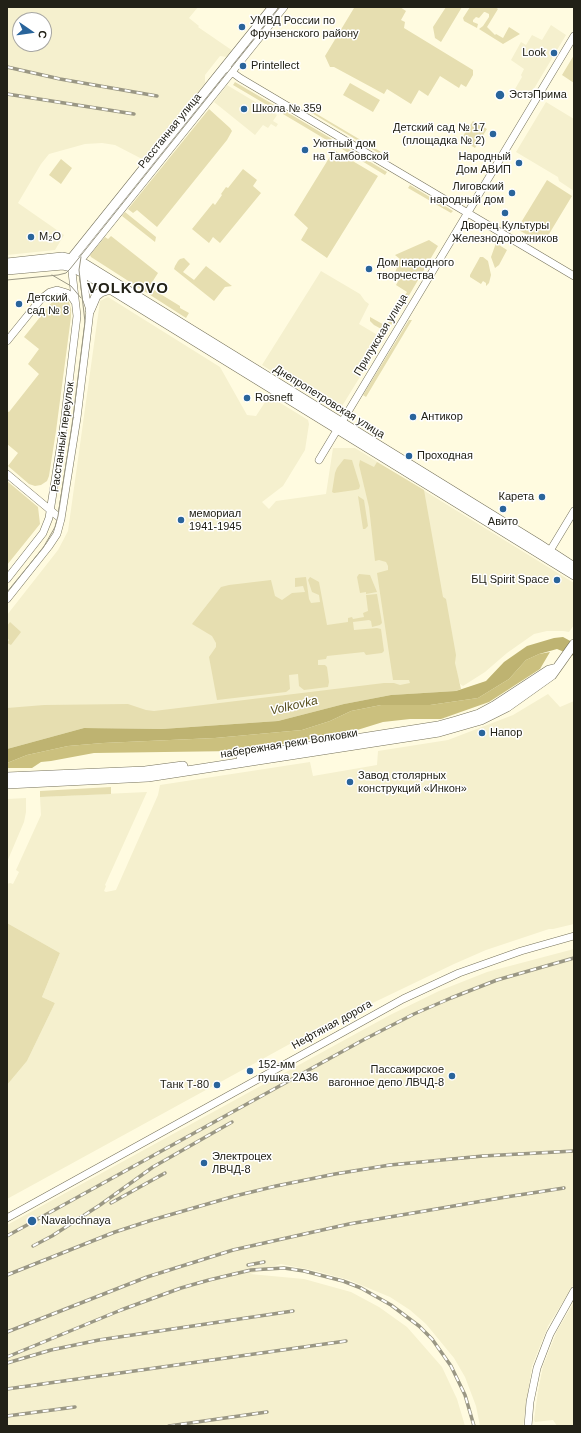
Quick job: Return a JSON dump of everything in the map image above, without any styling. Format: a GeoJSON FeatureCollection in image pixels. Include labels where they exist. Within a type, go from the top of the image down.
{"type":"FeatureCollection","features":[{"type":"Feature","properties":{"kind":"street","name":"Расстанная улица"},"geometry":{"type":"LineString","coordinates":[[228,70],[273,7]]}},
{"type":"Feature","properties":{"kind":"street","name":"Расстанная улица"},"geometry":{"type":"LineString","coordinates":[[74,262],[228,70],[284,7]]}},
{"type":"Feature","properties":{"kind":"street","name":"Прилукская улица"},"geometry":{"type":"LineString","coordinates":[[319,460],[574,36]]}},
{"type":"Feature","properties":{"kind":"street"},"geometry":{"type":"LineString","coordinates":[[228,70],[574,276]]}},
{"type":"Feature","properties":{"kind":"street"},"geometry":{"type":"LineString","coordinates":[[7,263],[62,257],[74,262]]}},
{"type":"Feature","properties":{"kind":"street"},"geometry":{"type":"LineString","coordinates":[[7,270],[60,265],[74,262]]}},
{"type":"Feature","properties":{"kind":"street","name":"Днепропетровская улица"},"geometry":{"type":"LineString","coordinates":[[74,262],[83,272],[339,426],[547,554],[574,567]]}},
{"type":"Feature","properties":{"kind":"street","name":"Днепропетровская улица"},"geometry":{"type":"LineString","coordinates":[[74,262],[99,272],[339,426]]}},
{"type":"Feature","properties":{"kind":"street","name":"Расстанный переулок"},"geometry":{"type":"LineString","coordinates":[[7,579],[43,533],[47,525],[67,397],[77,316],[74,262]]}},
{"type":"Feature","properties":{"kind":"street","name":"Расстанный переулок"},"geometry":{"type":"LineString","coordinates":[[7,599],[49,546],[57,534],[61,519],[77,418],[90,310],[86,298],[83,272]]}},
{"type":"Feature","properties":{"kind":"street"},"geometry":{"type":"LineString","coordinates":[[90,310],[96,296],[110,288]]}},
{"type":"Feature","properties":{"kind":"street"},"geometry":{"type":"LineString","coordinates":[[7,341],[41,299],[50,292],[57,290],[66,293],[71,296],[76,304]]}},
{"type":"Feature","properties":{"kind":"street"},"geometry":{"type":"LineString","coordinates":[[7,474],[61,519]]}},
{"type":"Feature","properties":{"kind":"street"},"geometry":{"type":"LineString","coordinates":[[547,554],[574,511]]}},
{"type":"Feature","properties":{"kind":"street","name":"Днепропетровская улица"},"geometry":{"type":"LineString","coordinates":[[547,554],[574,575]]}},
{"type":"Feature","properties":{"kind":"street","name":"набережная реки Волковки"},"geometry":{"type":"LineString","coordinates":[[7,784],[148,777],[439,732],[471,723],[498,712],[546,681],[564,660],[574,644]]}},
{"type":"Feature","properties":{"kind":"street","name":"набережная реки Волковки"},"geometry":{"type":"LineString","coordinates":[[7,777],[156,770],[438,726],[487,710],[504,701],[549,670],[557,668]]}},
{"type":"Feature","properties":{"kind":"street","name":"Нефтяная дорога"},"geometry":{"type":"LineString","coordinates":[[7,1218],[403,999],[459,973],[521,951],[574,936]]}},
{"type":"Feature","properties":{"kind":"street"},"geometry":{"type":"LineString","coordinates":[[528,1426],[530,1402],[537,1368],[550,1334],[574,1292]]}},
{"type":"Feature","properties":{"kind":"shaded area"},"geometry":{"type":"Polygon","coordinates":[[[7,7],[198,7],[189,18],[199,26],[198,27],[233,51],[227,57],[220,56],[205,75],[205,83],[144,160],[115,145],[102,143],[85,144],[49,154],[41,164],[18,203],[64,235],[55,250],[7,255],[7,7]]]}},
{"type":"Feature","properties":{"kind":"shaded area"},"geometry":{"type":"Polygon","coordinates":[[[353,7],[400,7],[406,11],[401,20],[405,22],[404,28],[473,70],[473,75],[466,87],[461,84],[459,88],[440,76],[428,96],[419,90],[411,104],[387,89],[384,94],[334,67],[330,67],[325,56],[354,8],[353,7]]]}},
{"type":"Feature","properties":{"kind":"shaded area"},"geometry":{"type":"Polygon","coordinates":[[[446,7],[462,7],[441,42],[435,38],[433,27],[446,7]]]}},
{"type":"Feature","properties":{"kind":"shaded area"},"geometry":{"type":"Polygon","coordinates":[[[470,7],[495,7],[498,9],[487,27],[495,35],[496,34],[503,38],[509,27],[520,34],[503,44],[479,29],[489,17],[489,14],[484,12],[479,18],[476,17],[473,20],[473,22],[478,24],[477,28],[464,21],[463,18],[470,7]]]}},
{"type":"Feature","properties":{"kind":"shaded area"},"geometry":{"type":"Polygon","coordinates":[[[551,25],[566,35],[529,97],[515,89],[522,77],[521,75],[524,69],[511,60],[521,42],[526,45],[532,35],[542,40],[551,25]]]}},
{"type":"Feature","properties":{"kind":"shaded area"},"geometry":{"type":"Polygon","coordinates":[[[574,55],[574,83],[562,75],[574,55]]]}},
{"type":"Feature","properties":{"kind":"shaded area"},"geometry":{"type":"Polygon","coordinates":[[[235,82],[281,109],[279,112],[233,85],[235,82]]]}},
{"type":"Feature","properties":{"kind":"shaded area"},"geometry":{"type":"Polygon","coordinates":[[[350,83],[380,100],[373,112],[343,95],[350,83]]]}},
{"type":"Feature","properties":{"kind":"shaded area","name":"Школа № 359"},"geometry":{"type":"Polygon","coordinates":[[[227,85],[277,115],[273,121],[278,124],[276,127],[271,124],[268,128],[263,125],[255,135],[214,102],[227,85]]]}},
{"type":"Feature","properties":{"kind":"shaded area"},"geometry":{"type":"Polygon","coordinates":[[[546,102],[574,119],[574,191],[559,181],[558,177],[516,152],[546,102]]]}},
{"type":"Feature","properties":{"kind":"shaded area"},"geometry":{"type":"Polygon","coordinates":[[[305,107],[381,152],[380,154],[305,109],[305,107]]]}},
{"type":"Feature","properties":{"kind":"shaded area"},"geometry":{"type":"Polygon","coordinates":[[[209,109],[232,131],[227,140],[157,227],[137,210],[133,213],[128,209],[209,109]]]}},
{"type":"Feature","properties":{"kind":"shaded area"},"geometry":{"type":"Polygon","coordinates":[[[285,111],[332,139],[330,142],[283,114],[285,111]]]}},
{"type":"Feature","properties":{"kind":"shaded area"},"geometry":{"type":"Polygon","coordinates":[[[473,121],[487,129],[475,148],[461,139],[473,121]]]}},
{"type":"Feature","properties":{"kind":"shaded area"},"geometry":{"type":"Polygon","coordinates":[[[339,143],[387,172],[385,175],[337,146],[339,143]]]}},
{"type":"Feature","properties":{"kind":"shaded area"},"geometry":{"type":"Polygon","coordinates":[[[334,150],[378,176],[327,258],[301,240],[308,228],[294,215],[334,150]]]}},
{"type":"Feature","properties":{"kind":"shaded area"},"geometry":{"type":"Polygon","coordinates":[[[61,159],[72,168],[61,184],[49,175],[61,159]]]}},
{"type":"Feature","properties":{"kind":"shaded area"},"geometry":{"type":"Polygon","coordinates":[[[243,169],[257,180],[253,186],[261,193],[220,243],[213,237],[209,243],[192,229],[213,203],[215,205],[226,187],[228,188],[243,169]]]}},
{"type":"Feature","properties":{"kind":"shaded area"},"geometry":{"type":"Polygon","coordinates":[[[547,180],[572,196],[543,244],[517,229],[547,180]]]}},
{"type":"Feature","properties":{"kind":"shaded area"},"geometry":{"type":"Polygon","coordinates":[[[410,185],[453,211],[451,213],[408,188],[410,185]]]}},
{"type":"Feature","properties":{"kind":"shaded area"},"geometry":{"type":"Polygon","coordinates":[[[125,212],[156,237],[155,242],[122,216],[125,212]]]}},
{"type":"Feature","properties":{"kind":"shaded area"},"geometry":{"type":"Polygon","coordinates":[[[111,236],[158,273],[149,287],[189,313],[186,318],[91,257],[90,255],[105,237],[108,239],[111,236]]]}},
{"type":"Feature","properties":{"kind":"shaded area"},"geometry":{"type":"Polygon","coordinates":[[[429,240],[438,246],[401,309],[397,307],[407,292],[396,285],[400,278],[394,274],[397,268],[395,267],[400,259],[395,255],[429,240]]]}},
{"type":"Feature","properties":{"kind":"shaded area"},"geometry":{"type":"Polygon","coordinates":[[[496,243],[507,250],[499,265],[495,268],[491,257],[496,243]]]}},
{"type":"Feature","properties":{"kind":"shaded area"},"geometry":{"type":"Polygon","coordinates":[[[480,257],[483,257],[488,261],[491,275],[489,283],[486,286],[486,283],[483,281],[481,284],[470,277],[480,257]]]}},
{"type":"Feature","properties":{"kind":"shaded area"},"geometry":{"type":"Polygon","coordinates":[[[184,258],[190,264],[183,272],[194,280],[206,266],[232,286],[225,287],[214,301],[174,269],[178,261],[184,258]]]}},
{"type":"Feature","properties":{"kind":"shaded area"},"geometry":{"type":"Polygon","coordinates":[[[321,271],[360,294],[369,304],[359,324],[381,337],[382,341],[339,411],[311,396],[262,365],[321,271]]]}},
{"type":"Feature","properties":{"kind":"shaded area"},"geometry":{"type":"Polygon","coordinates":[[[57,296],[69,302],[71,317],[49,476],[47,481],[41,485],[35,486],[29,484],[8,466],[18,453],[7,444],[7,411],[9,412],[39,374],[28,364],[39,349],[24,337],[57,296]]]}},
{"type":"Feature","properties":{"kind":"shaded area"},"geometry":{"type":"Polygon","coordinates":[[[108,297],[220,367],[247,415],[256,416],[269,396],[308,420],[309,424],[305,450],[283,486],[262,502],[269,509],[276,501],[326,494],[333,448],[355,448],[574,583],[574,625],[569,632],[547,631],[534,634],[507,653],[485,672],[463,686],[460,684],[459,680],[7,731],[7,615],[58,550],[68,531],[100,301],[108,297]]]}},
{"type":"Feature","properties":{"kind":"shaded area"},"geometry":{"type":"Polygon","coordinates":[[[395,311],[398,313],[387,332],[370,321],[370,317],[386,326],[395,311]]]}},
{"type":"Feature","properties":{"kind":"shaded area"},"geometry":{"type":"Polygon","coordinates":[[[409,320],[412,320],[366,397],[363,395],[409,320]]]}},
{"type":"Feature","properties":{"kind":"shaded area"},"geometry":{"type":"Polygon","coordinates":[[[344,459],[352,460],[360,486],[359,489],[334,493],[332,492],[335,473],[344,459]]]}},
{"type":"Feature","properties":{"kind":"shaded area"},"geometry":{"type":"Polygon","coordinates":[[[360,460],[374,467],[377,462],[424,490],[443,597],[446,599],[456,655],[455,663],[461,689],[456,691],[391,695],[344,704],[278,721],[162,729],[84,728],[7,749],[7,708],[44,705],[128,704],[154,711],[384,683],[394,683],[400,685],[410,683],[409,680],[393,680],[377,573],[388,570],[388,566],[386,562],[379,560],[375,561],[369,507],[359,465],[360,460]]]}},
{"type":"Feature","properties":{"kind":"shaded area"},"geometry":{"type":"Polygon","coordinates":[[[7,481],[38,507],[40,524],[7,565],[7,481]]]}},
{"type":"Feature","properties":{"kind":"shaded area"},"geometry":{"type":"Polygon","coordinates":[[[358,496],[364,500],[368,526],[365,529],[363,529],[358,496]]]}},
{"type":"Feature","properties":{"kind":"shaded area"},"geometry":{"type":"Polygon","coordinates":[[[359,574],[370,575],[377,592],[366,594],[366,592],[360,593],[357,577],[359,574]]]}},
{"type":"Feature","properties":{"kind":"shaded area"},"geometry":{"type":"Polygon","coordinates":[[[306,577],[309,599],[311,603],[320,602],[319,595],[312,592],[308,580],[310,577],[319,582],[327,625],[348,622],[348,618],[352,617],[353,619],[364,617],[363,613],[368,611],[366,595],[377,594],[382,623],[372,627],[371,621],[369,620],[353,622],[354,630],[381,629],[384,651],[382,653],[366,655],[364,652],[327,656],[326,659],[318,660],[318,665],[325,665],[327,667],[329,682],[328,687],[304,690],[299,686],[298,674],[289,675],[290,689],[286,692],[217,700],[209,657],[216,647],[216,643],[212,636],[192,624],[221,587],[271,580],[275,596],[282,600],[292,593],[305,592],[303,586],[295,587],[295,578],[306,577]]]}},
{"type":"Feature","properties":{"kind":"shaded area"},"geometry":{"type":"Polygon","coordinates":[[[10,622],[21,632],[11,645],[7,643],[9,640],[7,637],[7,626],[10,622]]]}},
{"type":"Feature","properties":{"kind":"shaded area"},"geometry":{"type":"Polygon","coordinates":[[[563,637],[574,643],[574,656],[557,649],[539,654],[526,660],[509,679],[478,698],[430,705],[381,705],[351,711],[330,721],[302,730],[215,738],[68,746],[27,755],[7,763],[7,749],[84,728],[162,729],[278,721],[344,704],[391,695],[456,691],[486,681],[504,662],[527,646],[554,638],[563,637]]]}},
{"type":"Feature","properties":{"kind":"shaded area"},"geometry":{"type":"Polygon","coordinates":[[[550,652],[540,669],[489,702],[441,719],[410,719],[383,722],[354,731],[261,748],[235,751],[94,753],[41,762],[32,768],[7,768],[7,763],[27,755],[68,746],[215,738],[302,730],[330,721],[351,711],[381,705],[430,705],[478,698],[509,679],[526,660],[539,654],[550,652]]]}},
{"type":"Feature","properties":{"kind":"shaded area"},"geometry":{"type":"Polygon","coordinates":[[[548,694],[560,707],[574,701],[574,924],[549,929],[486,950],[308,1034],[7,1199],[7,1085],[27,1061],[55,1003],[42,997],[60,953],[7,923],[7,884],[13,884],[19,872],[16,870],[41,815],[40,797],[147,792],[105,885],[104,891],[116,890],[158,795],[160,785],[310,762],[313,776],[377,765],[378,751],[448,740],[513,715],[548,694]]]}},
{"type":"Feature","properties":{"kind":"shaded area"},"geometry":{"type":"Polygon","coordinates":[[[111,787],[111,794],[40,797],[40,791],[111,787]]]}},
{"type":"Feature","properties":{"kind":"shaded area"},"geometry":{"type":"Polygon","coordinates":[[[26,798],[24,822],[7,862],[7,799],[26,798]]]}},
{"type":"Feature","properties":{"kind":"shaded area"},"geometry":{"type":"Polygon","coordinates":[[[7,923],[60,953],[42,997],[55,1003],[27,1061],[7,1085],[7,923]]]}},
{"type":"Feature","properties":{"kind":"shaded area"},"geometry":{"type":"Polygon","coordinates":[[[574,949],[574,1284],[548,1326],[532,1366],[523,1426],[480,1426],[476,1406],[465,1377],[454,1358],[426,1324],[410,1310],[390,1297],[349,1280],[316,1271],[281,1264],[250,1274],[304,1279],[351,1292],[379,1307],[407,1327],[442,1367],[457,1399],[465,1426],[7,1426],[7,1225],[390,1015],[439,991],[487,972],[574,949]]]}},
{"type":"Feature","properties":{"kind":"shaded area"},"geometry":{"type":"Polygon","coordinates":[[[574,1302],[574,1426],[557,1426],[553,1420],[535,1422],[538,1391],[543,1366],[557,1331],[574,1302]]]}},
{"type":"Feature","properties":{"kind":"tram line"},"geometry":{"type":"LineString","coordinates":[[7,280],[66,273],[280,7]]}},
{"type":"Feature","properties":{"kind":"tram line"},"geometry":{"type":"LineString","coordinates":[[7,592],[43,548],[55,527],[58,516],[72,425],[85,322],[79,270],[81,257]]}},
{"type":"Feature","properties":{"kind":"tram line"},"geometry":{"type":"LineString","coordinates":[[52,275],[71,286],[81,298]]}},
{"type":"Feature","properties":{"kind":"railway"},"geometry":{"type":"LineString","coordinates":[[7,67],[60,79],[157,96]]}},
{"type":"Feature","properties":{"kind":"railway"},"geometry":{"type":"LineString","coordinates":[[7,94],[134,114]]}},
{"type":"Feature","properties":{"kind":"railway"},"geometry":{"type":"LineString","coordinates":[[7,1236],[365,1039],[414,1014],[497,980],[574,958]]}},
{"type":"Feature","properties":{"kind":"railway"},"geometry":{"type":"LineString","coordinates":[[33,1246],[52,1236],[100,1205],[153,1167],[232,1122]]}},
{"type":"Feature","properties":{"kind":"railway"},"geometry":{"type":"LineString","coordinates":[[7,1275],[115,1232],[235,1196],[276,1186],[390,1165],[483,1156],[574,1151]]}},
{"type":"Feature","properties":{"kind":"railway"},"geometry":{"type":"LineString","coordinates":[[111,1203],[165,1173]]}},
{"type":"Feature","properties":{"kind":"railway"},"geometry":{"type":"LineString","coordinates":[[7,1332],[147,1277],[233,1250],[349,1224],[564,1188]]}},
{"type":"Feature","properties":{"kind":"railway"},"geometry":{"type":"LineString","coordinates":[[248,1265],[264,1262]]}},
{"type":"Feature","properties":{"kind":"railway"},"geometry":{"type":"LineString","coordinates":[[7,1357],[121,1310],[181,1288],[251,1270],[284,1268],[304,1271],[343,1281],[361,1288],[391,1305],[419,1326],[432,1339],[451,1366],[465,1395],[474,1426]]}},
{"type":"Feature","properties":{"kind":"railway"},"geometry":{"type":"LineString","coordinates":[[7,1363],[51,1350],[99,1340],[293,1311]]}},
{"type":"Feature","properties":{"kind":"railway"},"geometry":{"type":"LineString","coordinates":[[7,1389],[346,1341]]}},
{"type":"Feature","properties":{"kind":"railway"},"geometry":{"type":"LineString","coordinates":[[7,1416],[75,1407]]}},
{"type":"Feature","properties":{"kind":"railway"},"geometry":{"type":"LineString","coordinates":[[169,1426],[267,1412]]}},
{"type":"Feature","properties":{"kind":"place","name":"УМВД России по Фрунзенского району"},"geometry":{"type":"Point","coordinates":[242,27]}},
{"type":"Feature","properties":{"kind":"place","name":"Look"},"geometry":{"type":"Point","coordinates":[554,53]}},
{"type":"Feature","properties":{"kind":"place","name":"Printellect"},"geometry":{"type":"Point","coordinates":[243,66]}},
{"type":"Feature","properties":{"kind":"place","name":"ЭстэПрима"},"geometry":{"type":"Point","coordinates":[500,95]}},
{"type":"Feature","properties":{"kind":"place","name":"Школа № 359"},"geometry":{"type":"Point","coordinates":[244,109]}},
{"type":"Feature","properties":{"kind":"place","name":"Детский сад № 17 (площадка № 2)"},"geometry":{"type":"Point","coordinates":[493,134]}},
{"type":"Feature","properties":{"kind":"place","name":"Уютный дом на Тамбовской"},"geometry":{"type":"Point","coordinates":[305,150]}},
{"type":"Feature","properties":{"kind":"place","name":"Народный Дом АВИП"},"geometry":{"type":"Point","coordinates":[519,163]}},
{"type":"Feature","properties":{"kind":"place","name":"Лиговский народный дом"},"geometry":{"type":"Point","coordinates":[512,193]}},
{"type":"Feature","properties":{"kind":"place","name":"Дворец Культуры Железнодорожников"},"geometry":{"type":"Point","coordinates":[505,213]}},
{"type":"Feature","properties":{"kind":"place","name":"М₂O"},"geometry":{"type":"Point","coordinates":[31,237]}},
{"type":"Feature","properties":{"kind":"place","name":"Дом народного творчества"},"geometry":{"type":"Point","coordinates":[369,269]}},
{"type":"Feature","properties":{"kind":"place","name":"Детский сад № 8"},"geometry":{"type":"Point","coordinates":[19,304]}},
{"type":"Feature","properties":{"kind":"place","name":"Rosneft"},"geometry":{"type":"Point","coordinates":[247,398]}},
{"type":"Feature","properties":{"kind":"place","name":"Антикор"},"geometry":{"type":"Point","coordinates":[413,417]}},
{"type":"Feature","properties":{"kind":"place","name":"Проходная"},"geometry":{"type":"Point","coordinates":[409,456]}},
{"type":"Feature","properties":{"kind":"place","name":"Карета"},"geometry":{"type":"Point","coordinates":[542,497]}},
{"type":"Feature","properties":{"kind":"place","name":"Авито"},"geometry":{"type":"Point","coordinates":[503,509]}},
{"type":"Feature","properties":{"kind":"place","name":"мемориал 1941-1945"},"geometry":{"type":"Point","coordinates":[181,520]}},
{"type":"Feature","properties":{"kind":"place","name":"БЦ Spirit Space"},"geometry":{"type":"Point","coordinates":[557,580]}},
{"type":"Feature","properties":{"kind":"place","name":"Напор"},"geometry":{"type":"Point","coordinates":[482,733]}},
{"type":"Feature","properties":{"kind":"place","name":"Завод столярных конструкций «Инкон»"},"geometry":{"type":"Point","coordinates":[350,782]}},
{"type":"Feature","properties":{"kind":"place","name":"152-мм пушка 2А36"},"geometry":{"type":"Point","coordinates":[250,1071]}},
{"type":"Feature","properties":{"kind":"place","name":"Пассажирское вагонное депо ЛВЧД-8"},"geometry":{"type":"Point","coordinates":[452,1076]}},
{"type":"Feature","properties":{"kind":"place","name":"Танк Т-80"},"geometry":{"type":"Point","coordinates":[217,1085]}},
{"type":"Feature","properties":{"kind":"place","name":"Электроцех ЛВЧД-8"},"geometry":{"type":"Point","coordinates":[204,1163]}},
{"type":"Feature","properties":{"kind":"place","name":"Navalochnaya"},"geometry":{"type":"Point","coordinates":[32,1221]}},
{"type":"Feature","properties":{"kind":"district","name":"VOLKOVO"},"geometry":{"type":"Point","coordinates":[128,289]}},
{"type":"Feature","properties":{"kind":"water label","name":"Volkovka"},"geometry":{"type":"Point","coordinates":[294,706]}}]}
